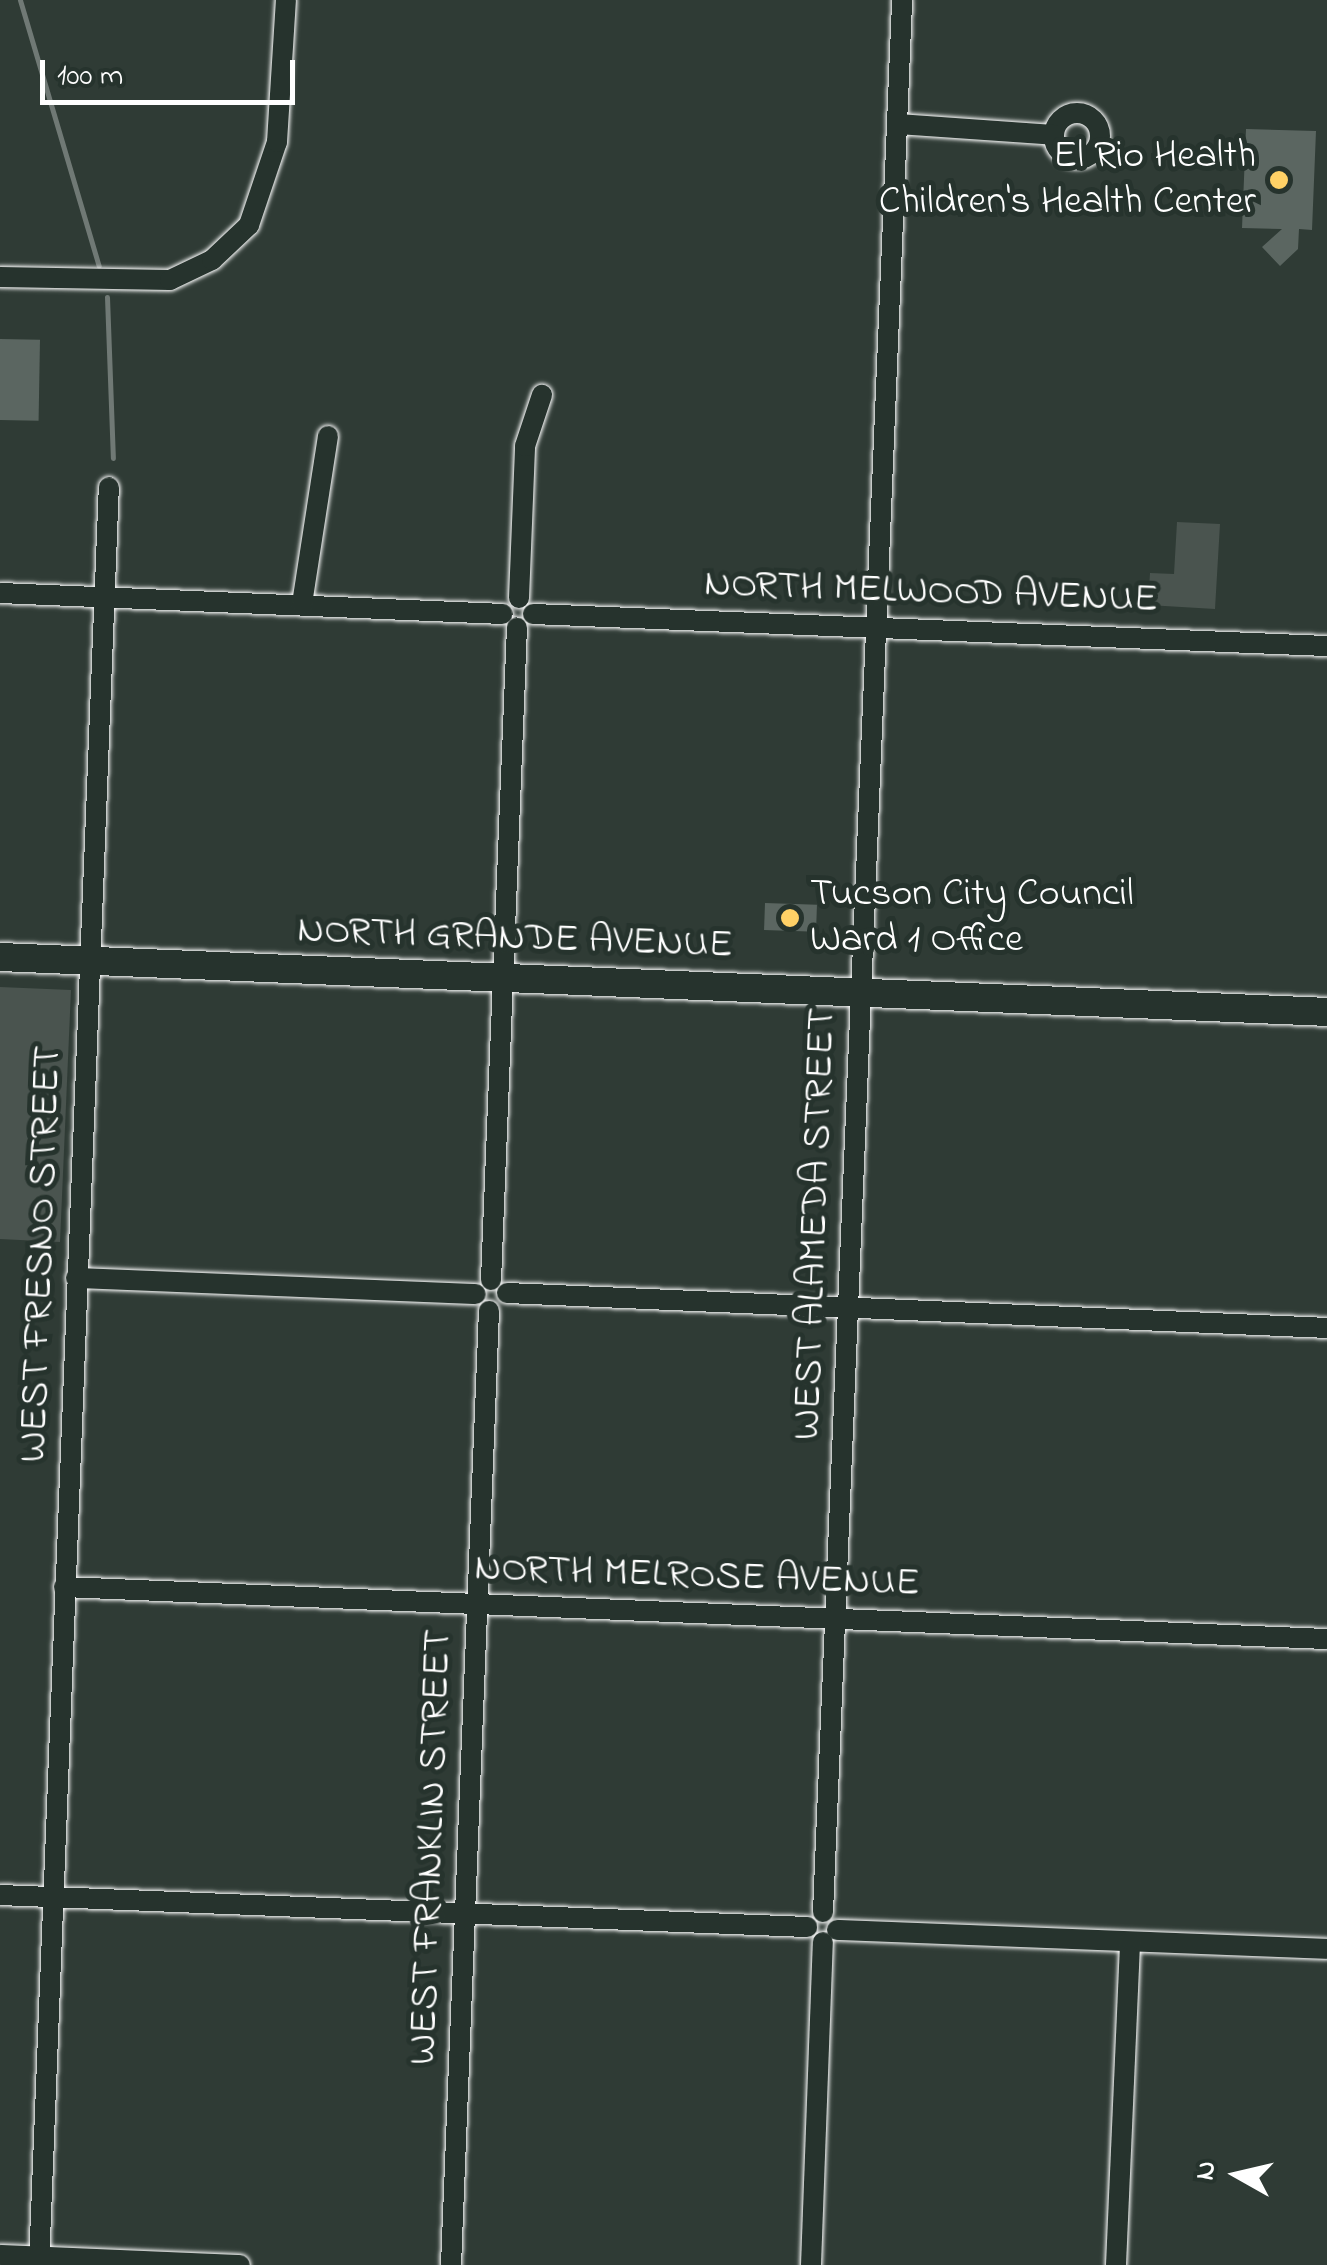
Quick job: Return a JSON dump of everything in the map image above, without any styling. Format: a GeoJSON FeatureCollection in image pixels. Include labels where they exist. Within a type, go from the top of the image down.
{"type":"FeatureCollection","features":[{"type":"Feature","properties":{"kind":"main road","name":"NORTH GRANDE AVENUE"},"geometry":{"type":"LineString","coordinates":[[0,958],[1327,1012]]}},
{"type":"Feature","properties":{"kind":"street"},"geometry":{"type":"LineString","coordinates":[[0,278],[170,280],[212,260],[250,225],[277,142],[286,0]]}},
{"type":"Feature","properties":{"kind":"street","name":"WEST ALAMEDA STREET"},"geometry":{"type":"LineString","coordinates":[[822,1933],[902,0]]}},
{"type":"Feature","properties":{"kind":"street"},"geometry":{"type":"LineString","coordinates":[[898,124],[1054,134]]}},
{"type":"Feature","properties":{"kind":"street"},"geometry":{"type":"LineString","coordinates":[[491,1289],[525,446],[542,395]]}},
{"type":"Feature","properties":{"kind":"street"},"geometry":{"type":"LineString","coordinates":[[302,604],[328,436]]}},
{"type":"Feature","properties":{"kind":"street","name":"WEST FRESNO STREET"},"geometry":{"type":"LineString","coordinates":[[39,2260],[108,486]]}},
{"type":"Feature","properties":{"kind":"street","name":"NORTH MELWOOD AVENUE"},"geometry":{"type":"LineString","coordinates":[[0,594],[1327,646]]}},
{"type":"Feature","properties":{"kind":"street"},"geometry":{"type":"LineString","coordinates":[[76,1278],[491,1289],[1327,1328]]}},
{"type":"Feature","properties":{"kind":"street","name":"WEST FRANKLIN STREET"},"geometry":{"type":"LineString","coordinates":[[452,2265],[462,1912],[491,1289]]}},
{"type":"Feature","properties":{"kind":"street","name":"NORTH MELROSE AVENUE"},"geometry":{"type":"LineString","coordinates":[[64,1588],[478,1606],[834,1615],[1327,1639]]}},
{"type":"Feature","properties":{"kind":"street"},"geometry":{"type":"LineString","coordinates":[[0,1895],[462,1912],[822,1933],[1327,1949]]}},
{"type":"Feature","properties":{"kind":"street"},"geometry":{"type":"LineString","coordinates":[[811,2265],[822,1933]]}},
{"type":"Feature","properties":{"kind":"street"},"geometry":{"type":"LineString","coordinates":[[1116,2265],[1130,1942]]}},
{"type":"Feature","properties":{"kind":"street"},"geometry":{"type":"LineString","coordinates":[[0,2256],[240,2265]]}},
{"type":"Feature","properties":{"kind":"shaded area"},"geometry":{"type":"Polygon","coordinates":[[[1177,522],[1220,524],[1215,609],[1148,605],[1150,573],[1174,574],[1177,522]]]}},
{"type":"Feature","properties":{"kind":"shaded area"},"geometry":{"type":"Polygon","coordinates":[[[0,987],[71,990],[60,1242],[0,1239],[0,987]]]}},
{"type":"Feature","properties":{"kind":"building","name":"El Rio Health Children's Health Center"},"geometry":{"type":"Polygon","coordinates":[[[1246,129],[1316,131],[1312,230],[1299,229],[1298,249],[1280,266],[1262,247],[1282,229],[1242,228],[1246,129]]]}},
{"type":"Feature","properties":{"kind":"building"},"geometry":{"type":"Polygon","coordinates":[[[0,339],[40,340],[39,421],[0,420],[0,339]]]}},
{"type":"Feature","properties":{"kind":"building","name":"Tucson City Council Ward 1 Office"},"geometry":{"type":"Polygon","coordinates":[[[765,903],[817,905],[816,932],[764,930],[765,903]]]}},
{"type":"Feature","properties":{"kind":"waterway"},"geometry":{"type":"LineString","coordinates":[[20,0],[99,266]]}},
{"type":"Feature","properties":{"kind":"waterway"},"geometry":{"type":"LineString","coordinates":[[107,297],[113,458]]}},
{"type":"Feature","properties":{"kind":"place","name":"El Rio Health Children's Health Center"},"geometry":{"type":"Point","coordinates":[1279,180]}},
{"type":"Feature","properties":{"kind":"place","name":"Tucson City Council Ward 1 Office"},"geometry":{"type":"Point","coordinates":[790,918]}}]}
